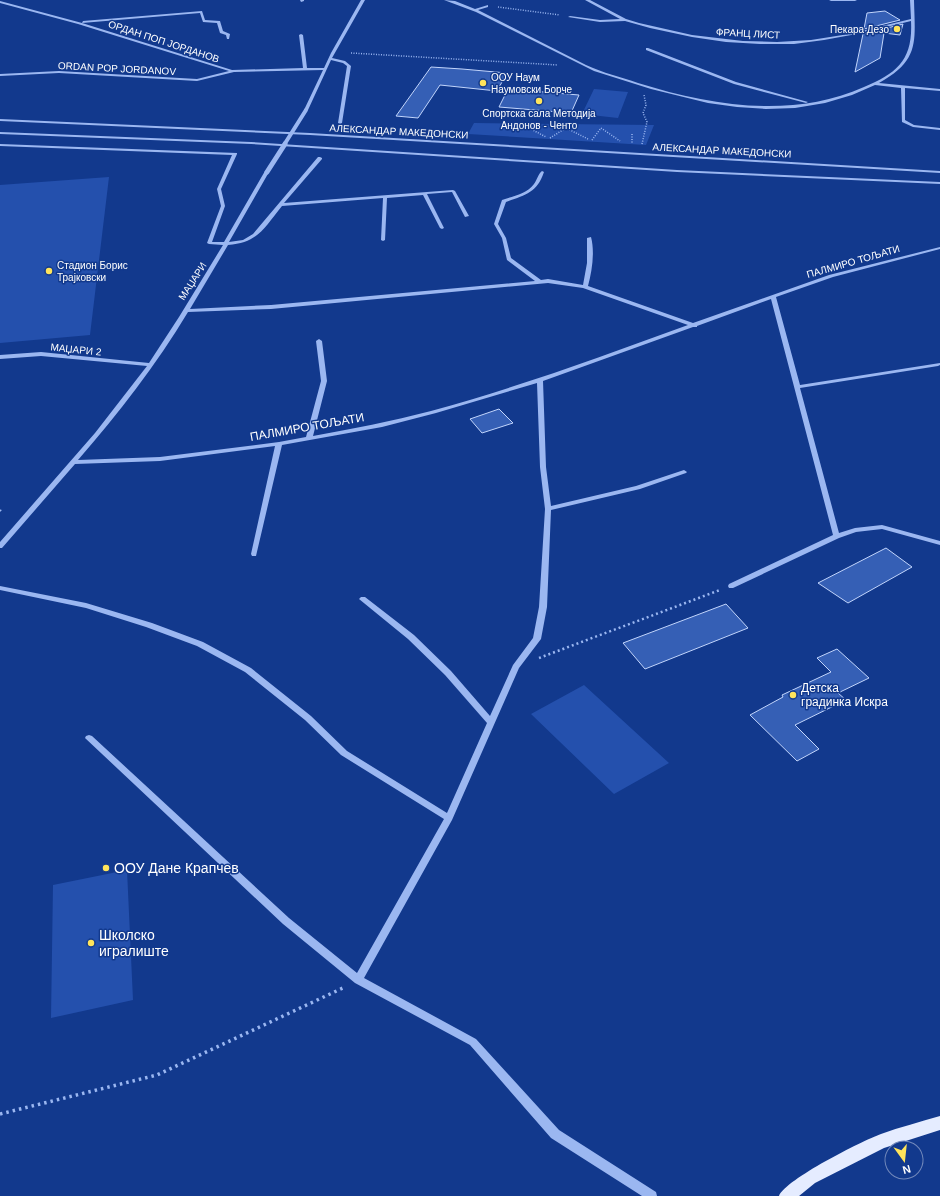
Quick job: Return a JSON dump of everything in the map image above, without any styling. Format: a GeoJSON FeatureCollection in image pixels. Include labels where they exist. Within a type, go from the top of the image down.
{"type":"FeatureCollection","features":[{"type":"Feature","properties":{"kind":"main road"},"geometry":{"type":"LineString","coordinates":[[786,1196],[810,1178],[881,1141],[940,1123]]}},
{"type":"Feature","properties":{"kind":"street","name":"МАЏАРИ"},"geometry":{"type":"LineString","coordinates":[[0,546],[73,462],[151,365],[306,110],[333,52],[363,0]]}},
{"type":"Feature","properties":{"kind":"street"},"geometry":{"type":"LineString","coordinates":[[446,0],[476,10],[587,68],[686,98],[736,106],[774,107],[812,104],[840,98],[875,84],[900,67],[910,53],[913,34],[912,0]]}},
{"type":"Feature","properties":{"kind":"street","name":"ФРАНЦ ЛИСТ"},"geometry":{"type":"LineString","coordinates":[[587,0],[626,20],[654,28],[696,37],[776,44],[839,37],[912,20]]}},
{"type":"Feature","properties":{"kind":"street"},"geometry":{"type":"LineString","coordinates":[[831,0],[855,0]]}},
{"type":"Feature","properties":{"kind":"street","name":"ОРДАН ПОП ЈОРДАНОВ"},"geometry":{"type":"LineString","coordinates":[[0,2],[79,23],[232,72],[326,69]]}},
{"type":"Feature","properties":{"kind":"street"},"geometry":{"type":"LineString","coordinates":[[476,10],[487,6]]}},
{"type":"Feature","properties":{"kind":"street"},"geometry":{"type":"LineString","coordinates":[[79,23],[201,12],[204,21],[219,22],[221,32],[228,34],[228,38]]}},
{"type":"Feature","properties":{"kind":"street"},"geometry":{"type":"LineString","coordinates":[[570,17],[600,21],[626,20]]}},
{"type":"Feature","properties":{"kind":"street"},"geometry":{"type":"LineString","coordinates":[[301,35],[304,70]]}},
{"type":"Feature","properties":{"kind":"street"},"geometry":{"type":"LineString","coordinates":[[647,49],[735,83],[812,104]]}},
{"type":"Feature","properties":{"kind":"street"},"geometry":{"type":"LineString","coordinates":[[330,59],[344,62],[349,66],[340,123]]}},
{"type":"Feature","properties":{"kind":"street","name":"ORDAN POP JORDANOV"},"geometry":{"type":"LineString","coordinates":[[0,75],[58,72],[196,80],[232,72]]}},
{"type":"Feature","properties":{"kind":"street"},"geometry":{"type":"LineString","coordinates":[[875,84],[940,90]]}},
{"type":"Feature","properties":{"kind":"street"},"geometry":{"type":"LineString","coordinates":[[904,87],[903,121],[914,126],[940,129]]}},
{"type":"Feature","properties":{"kind":"street","name":"АЛЕКСАНДАР МАКЕДОНСКИ"},"geometry":{"type":"LineString","coordinates":[[0,120],[310,134],[940,172]]}},
{"type":"Feature","properties":{"kind":"street","name":"АЛЕКСАНДАР МАКЕДОНСКИ"},"geometry":{"type":"LineString","coordinates":[[0,133],[236,143],[677,171],[940,183]]}},
{"type":"Feature","properties":{"kind":"street"},"geometry":{"type":"LineString","coordinates":[[0,145],[235,154],[219,189],[224,206],[208,243],[225,244],[248,240],[282,205],[320,158]]}},
{"type":"Feature","properties":{"kind":"street"},"geometry":{"type":"LineString","coordinates":[[539,281],[509,259],[504,238],[496,224],[504,201],[533,190],[540,181],[542,172]]}},
{"type":"Feature","properties":{"kind":"street"},"geometry":{"type":"LineString","coordinates":[[282,205],[453,191],[467,216]]}},
{"type":"Feature","properties":{"kind":"street"},"geometry":{"type":"LineString","coordinates":[[424,194],[442,228]]}},
{"type":"Feature","properties":{"kind":"street"},"geometry":{"type":"LineString","coordinates":[[383,240],[385,196]]}},
{"type":"Feature","properties":{"kind":"street"},"geometry":{"type":"LineString","coordinates":[[585,287],[588,277],[591,252],[589,238]]}},
{"type":"Feature","properties":{"kind":"street","name":"ПАЛМИРО ТОЉАТИ"},"geometry":{"type":"LineString","coordinates":[[73,462],[160,459],[279,444],[382,425],[434,412],[540,380],[695,326],[773,296],[831,276],[940,248]]}},
{"type":"Feature","properties":{"kind":"street"},"geometry":{"type":"LineString","coordinates":[[185,311],[271,307],[539,281],[559,282],[585,287],[695,326]]}},
{"type":"Feature","properties":{"kind":"street"},"geometry":{"type":"LineString","coordinates":[[773,296],[796,387],[838,536]]}},
{"type":"Feature","properties":{"kind":"street"},"geometry":{"type":"LineString","coordinates":[[309,438],[324,381],[319,341]]}},
{"type":"Feature","properties":{"kind":"street","name":"МАЏАРИ 2"},"geometry":{"type":"LineString","coordinates":[[0,357],[41,354],[151,365]]}},
{"type":"Feature","properties":{"kind":"street"},"geometry":{"type":"LineString","coordinates":[[796,387],[938,364]]}},
{"type":"Feature","properties":{"kind":"street"},"geometry":{"type":"LineString","coordinates":[[358,980],[449,818],[516,667],[537,639],[543,607],[548,509],[543,467],[540,380]]}},
{"type":"Feature","properties":{"kind":"street"},"geometry":{"type":"LineString","coordinates":[[254,554],[279,444]]}},
{"type":"Feature","properties":{"kind":"street"},"geometry":{"type":"LineString","coordinates":[[548,509],[638,488],[684,472]]}},
{"type":"Feature","properties":{"kind":"street"},"geometry":{"type":"LineString","coordinates":[[732,586],[838,536],[855,530],[882,527],[940,543]]}},
{"type":"Feature","properties":{"kind":"street"},"geometry":{"type":"LineString","coordinates":[[0,588],[86,606],[149,625],[200,644],[248,670],[308,718],[344,752],[449,818]]}},
{"type":"Feature","properties":{"kind":"street"},"geometry":{"type":"LineString","coordinates":[[363,599],[411,637],[448,674],[492,723]]}},
{"type":"Feature","properties":{"kind":"street"},"geometry":{"type":"LineString","coordinates":[[89,738],[286,921],[358,980],[473,1042],[555,1134],[652,1196]]}},
{"type":"Feature","properties":{"kind":"path"},"geometry":{"type":"LineString","coordinates":[[487,6],[533,10],[570,17]]}},
{"type":"Feature","properties":{"kind":"path"},"geometry":{"type":"LineString","coordinates":[[333,52],[545,64],[587,68]]}},
{"type":"Feature","properties":{"kind":"path"},"geometry":{"type":"LineString","coordinates":[[642,144],[647,122],[643,113],[646,105],[643,98],[646,87]]}},
{"type":"Feature","properties":{"kind":"path"},"geometry":{"type":"LineString","coordinates":[[529,128],[548,139],[566,128],[592,140],[599,140]]}},
{"type":"Feature","properties":{"kind":"path"},"geometry":{"type":"LineString","coordinates":[[592,140],[601,128],[620,142]]}},
{"type":"Feature","properties":{"kind":"path"},"geometry":{"type":"LineString","coordinates":[[613,141],[632,143],[632,134]]}},
{"type":"Feature","properties":{"kind":"path"},"geometry":{"type":"LineString","coordinates":[[516,667],[732,586]]}},
{"type":"Feature","properties":{"kind":"path"},"geometry":{"type":"LineString","coordinates":[[0,1114],[157,1075],[358,980]]}},
{"type":"Feature","properties":{"kind":"shaded area"},"geometry":{"type":"Polygon","coordinates":[[[594,89],[628,92],[618,118],[582,114],[594,89]]]}},
{"type":"Feature","properties":{"kind":"shaded area"},"geometry":{"type":"Polygon","coordinates":[[[474,123],[654,125],[646,145],[468,134],[474,123]]]}},
{"type":"Feature","properties":{"kind":"shaded area","name":"Стадион Борис Трајковски"},"geometry":{"type":"Polygon","coordinates":[[[109,177],[90,335],[0,343],[0,185],[109,177]]]}},
{"type":"Feature","properties":{"kind":"shaded area"},"geometry":{"type":"Polygon","coordinates":[[[584,685],[669,763],[614,794],[531,714],[584,685]]]}},
{"type":"Feature","properties":{"kind":"shaded area","name":"Школско игралиште"},"geometry":{"type":"Polygon","coordinates":[[[127,870],[133,1000],[51,1018],[53,885],[127,870]]]}},
{"type":"Feature","properties":{"kind":"building"},"geometry":{"type":"Polygon","coordinates":[[[885,11],[900,20],[864,29],[867,13],[885,11]]]}},
{"type":"Feature","properties":{"kind":"building"},"geometry":{"type":"Polygon","coordinates":[[[903,24],[900,35],[884,33],[880,58],[855,72],[863,34],[903,24]]]}},
{"type":"Feature","properties":{"kind":"building"},"geometry":{"type":"Polygon","coordinates":[[[431,67],[507,73],[497,91],[440,85],[418,118],[396,116],[431,67]]]}},
{"type":"Feature","properties":{"kind":"building","name":"Спортска сала Методија Андонов - Ченто"},"geometry":{"type":"Polygon","coordinates":[[[508,89],[579,95],[571,113],[499,107],[508,89]]]}},
{"type":"Feature","properties":{"kind":"building"},"geometry":{"type":"Polygon","coordinates":[[[499,409],[513,423],[482,433],[470,419],[499,409]]]}},
{"type":"Feature","properties":{"kind":"building"},"geometry":{"type":"Polygon","coordinates":[[[886,548],[912,567],[848,603],[818,583],[886,548]]]}},
{"type":"Feature","properties":{"kind":"building"},"geometry":{"type":"Polygon","coordinates":[[[726,604],[748,628],[645,669],[623,643],[726,604]]]}},
{"type":"Feature","properties":{"kind":"building"},"geometry":{"type":"Polygon","coordinates":[[[837,649],[869,678],[838,693],[846,700],[795,725],[819,749],[797,761],[750,715],[783,697],[782,695],[831,672],[817,658],[837,649]]]}},
{"type":"Feature","properties":{"kind":"place","name":"Пекара Дезо"},"geometry":{"type":"Point","coordinates":[897,29]}},
{"type":"Feature","properties":{"kind":"place","name":"ООУ Наум Наумовски Борче"},"geometry":{"type":"Point","coordinates":[483,83]}},
{"type":"Feature","properties":{"kind":"place","name":"Спортска сала Методија Андонов - Ченто"},"geometry":{"type":"Point","coordinates":[539,101]}},
{"type":"Feature","properties":{"kind":"place","name":"Стадион Борис Трајковски"},"geometry":{"type":"Point","coordinates":[49,271]}},
{"type":"Feature","properties":{"kind":"place","name":"Детска градинка Искра"},"geometry":{"type":"Point","coordinates":[793,695]}},
{"type":"Feature","properties":{"kind":"place","name":"ООУ Дане Крапчев"},"geometry":{"type":"Point","coordinates":[106,868]}},
{"type":"Feature","properties":{"kind":"place","name":"Школско игралиште"},"geometry":{"type":"Point","coordinates":[91,943]}}]}
